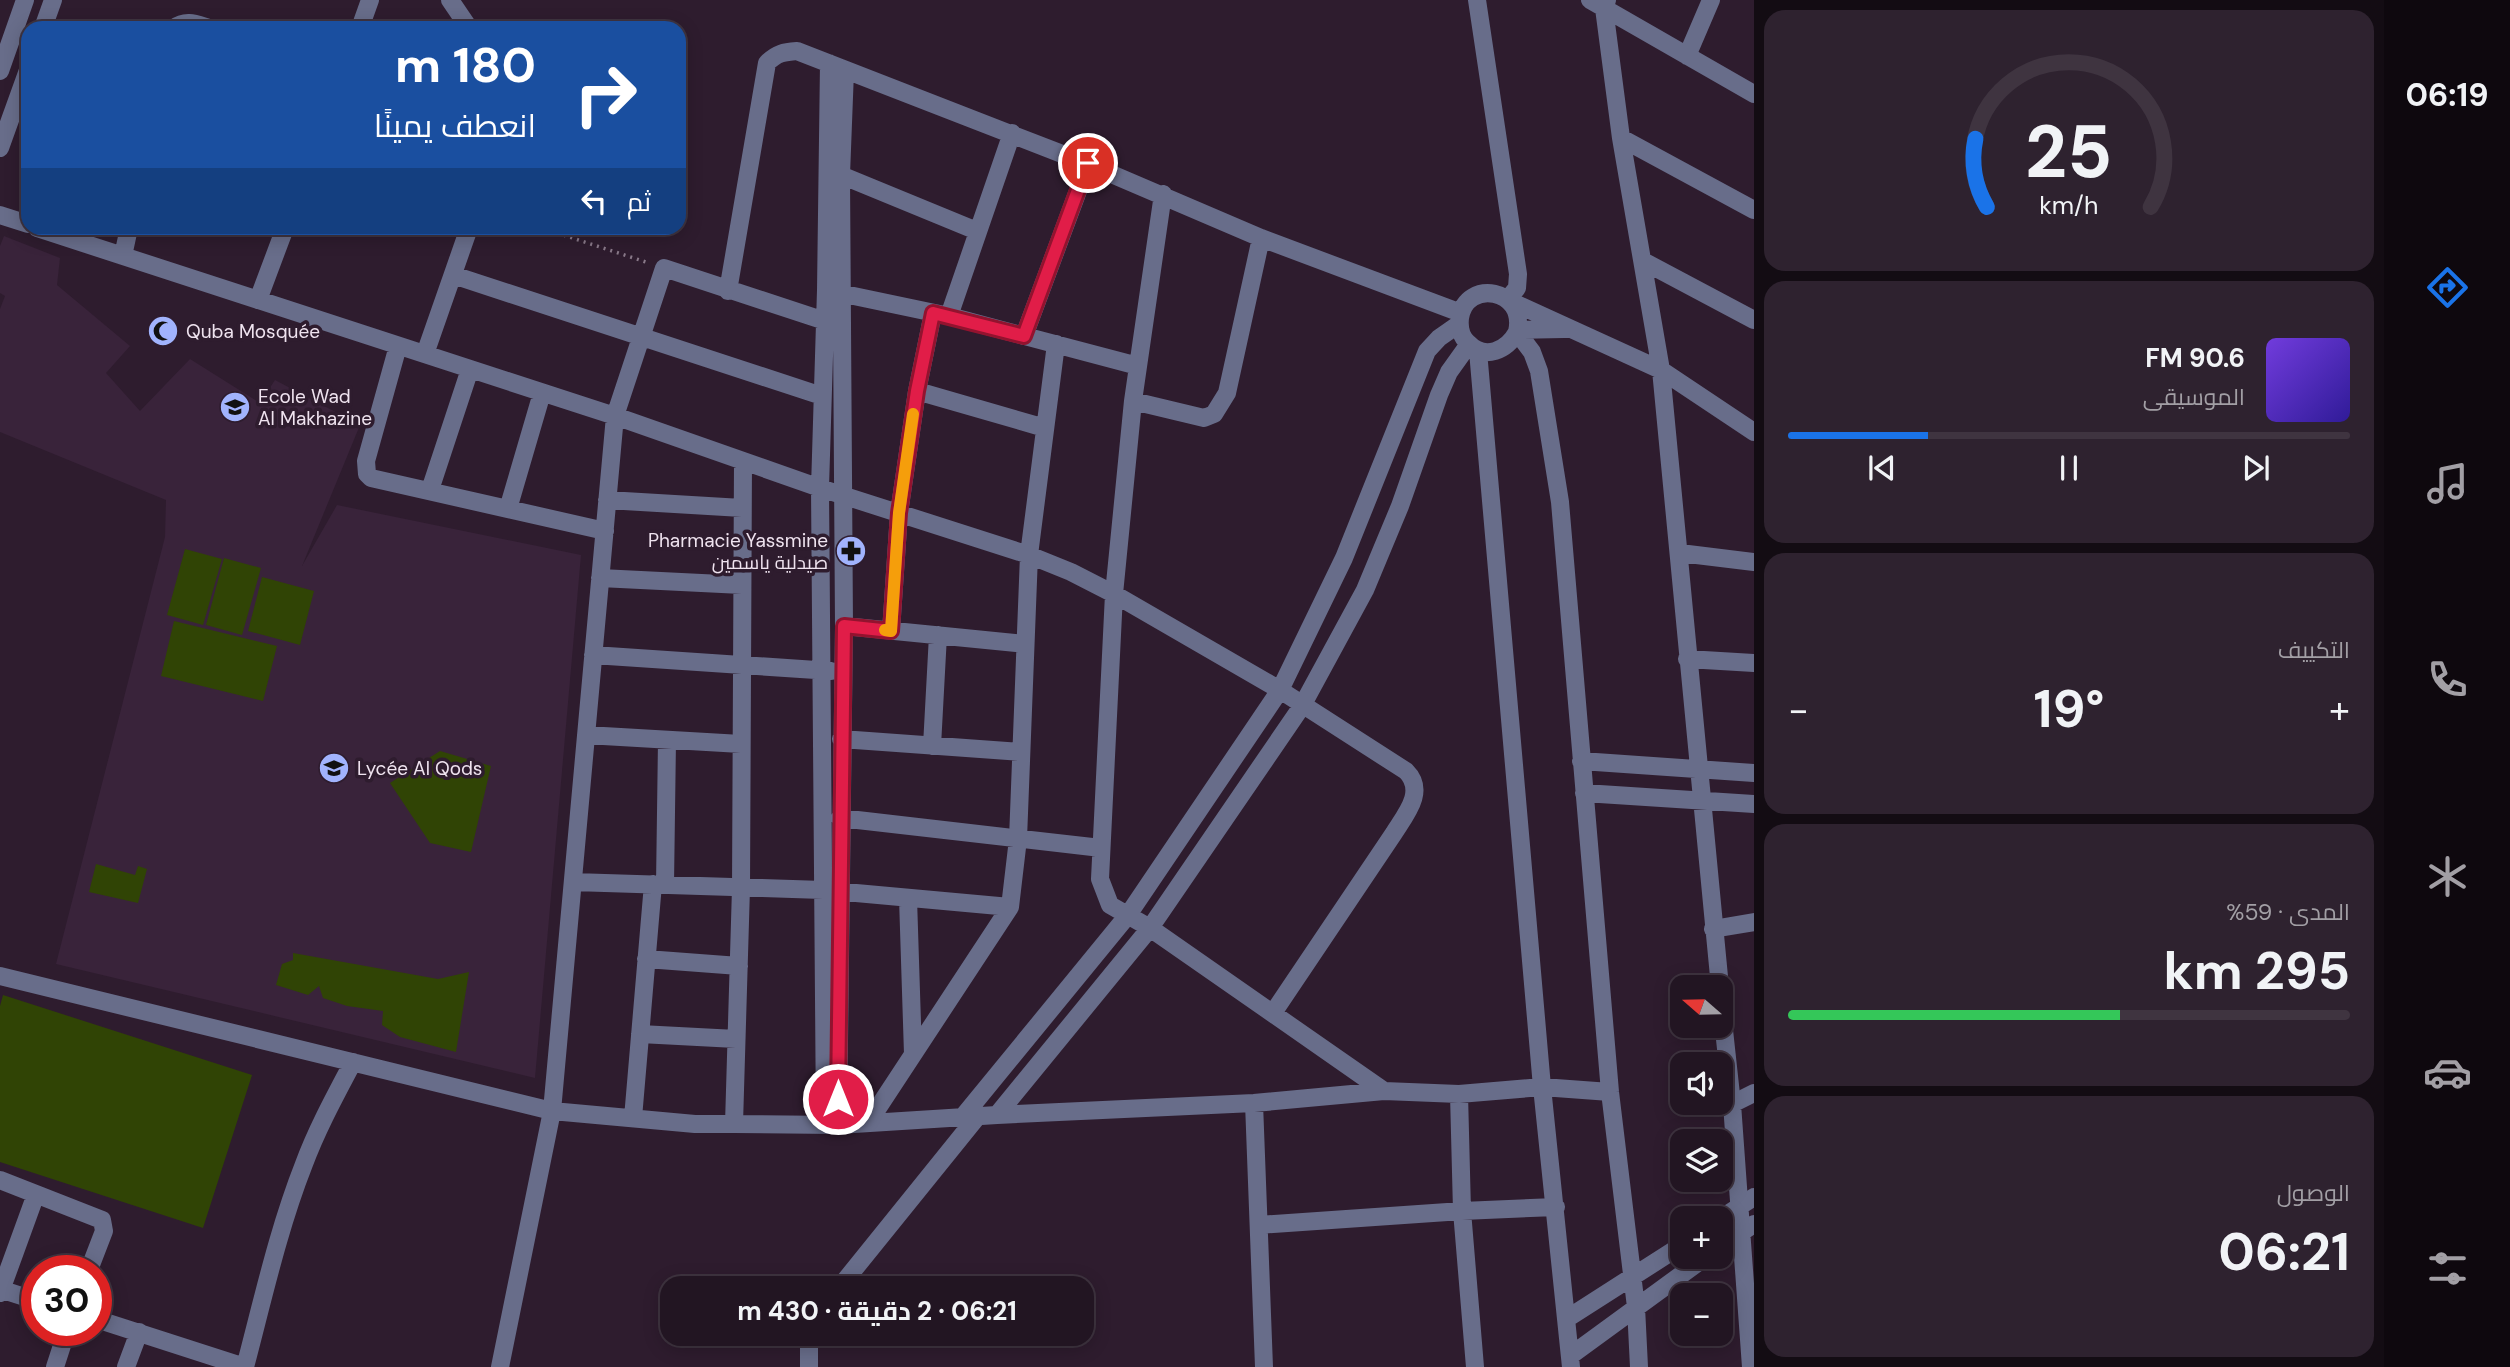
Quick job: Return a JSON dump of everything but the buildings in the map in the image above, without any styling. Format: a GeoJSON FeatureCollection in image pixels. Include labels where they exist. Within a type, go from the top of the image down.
{"type":"FeatureCollection","features":[{"type":"Feature","properties":{"kind":"street"},"geometry":{"type":"LineString","coordinates":[[0,71],[25,0]]}},
{"type":"Feature","properties":{"kind":"street"},"geometry":{"type":"LineString","coordinates":[[46,21],[53,0]]}},
{"type":"Feature","properties":{"kind":"street"},"geometry":{"type":"LineString","coordinates":[[362,21],[370,0]]}},
{"type":"Feature","properties":{"kind":"street"},"geometry":{"type":"LineString","coordinates":[[450,0],[464,21]]}},
{"type":"Feature","properties":{"kind":"street"},"geometry":{"type":"LineString","coordinates":[[1477,0],[1518,274],[1517,288],[1509,300]]}},
{"type":"Feature","properties":{"kind":"street"},"geometry":{"type":"LineString","coordinates":[[1687,56],[1711,0]]}},
{"type":"Feature","properties":{"kind":"street"},"geometry":{"type":"LineString","coordinates":[[1600,3],[1754,94]]}},
{"type":"Feature","properties":{"kind":"street"},"geometry":{"type":"LineString","coordinates":[[1600,3],[1661,370],[1719,975]]}},
{"type":"Feature","properties":{"kind":"street"},"geometry":{"type":"LineString","coordinates":[[728,291],[767,63],[783,52],[797,51],[1088,163],[1261,238],[1460,318]]}},
{"type":"Feature","properties":{"kind":"street"},"geometry":{"type":"LineString","coordinates":[[831,891],[840,818],[844,626],[833,292],[837,67]]}},
{"type":"Feature","properties":{"kind":"street"},"geometry":{"type":"LineString","coordinates":[[0,148],[21,90]]}},
{"type":"Feature","properties":{"kind":"street"},"geometry":{"type":"LineString","coordinates":[[891,631],[899,513],[917,391],[941,314],[977,231],[1012,133]]}},
{"type":"Feature","properties":{"kind":"street"},"geometry":{"type":"LineString","coordinates":[[1621,138],[1754,210]]}},
{"type":"Feature","properties":{"kind":"street"},"geometry":{"type":"LineString","coordinates":[[1024,336],[1088,163]]}},
{"type":"Feature","properties":{"kind":"street"},"geometry":{"type":"LineString","coordinates":[[834,173],[977,231]]}},
{"type":"Feature","properties":{"kind":"street"},"geometry":{"type":"LineString","coordinates":[[1163,194],[1133,401],[1114,594],[1100,879],[1110,905],[1150,928],[1384,1091]]}},
{"type":"Feature","properties":{"kind":"street"},"geometry":{"type":"LineString","coordinates":[[0,215],[21,222]]}},
{"type":"Feature","properties":{"kind":"street"},"geometry":{"type":"LineString","coordinates":[[58,235],[615,416],[820,488],[1029,555],[1072,572],[1114,594],[1280,690],[1406,772],[1414,780],[1416,792],[1394,833],[1273,1013]]}},
{"type":"Feature","properties":{"kind":"street"},"geometry":{"type":"LineString","coordinates":[[123,256],[128,235]]}},
{"type":"Feature","properties":{"kind":"street"},"geometry":{"type":"LineString","coordinates":[[258,300],[282,235]]}},
{"type":"Feature","properties":{"kind":"street"},"geometry":{"type":"LineString","coordinates":[[425,354],[467,235]]}},
{"type":"Feature","properties":{"kind":"street"},"geometry":{"type":"LineString","coordinates":[[1133,401],[1204,418],[1214,414],[1227,393],[1261,238]]}},
{"type":"Feature","properties":{"kind":"street"},"geometry":{"type":"LineString","coordinates":[[1643,261],[1754,320]]}},
{"type":"Feature","properties":{"kind":"street"},"geometry":{"type":"LineString","coordinates":[[500,1367],[552,1111],[615,416],[664,268],[825,321]]}},
{"type":"Feature","properties":{"kind":"street"},"geometry":{"type":"LineString","coordinates":[[453,275],[822,396]]}},
{"type":"Feature","properties":{"kind":"street"},"geometry":{"type":"LineString","coordinates":[[833,292],[941,314],[1138,366]]}},
{"type":"Feature","properties":{"kind":"street"},"geometry":{"type":"LineString","coordinates":[[831,1125],[831,891],[821,671],[820,488],[825,321],[833,292]]}},
{"type":"Feature","properties":{"kind":"street"},"geometry":{"type":"LineString","coordinates":[[848,1276],[1128,915],[1280,690],[1344,558],[1427,351],[1460,318],[1467,303],[1476,296],[1498,294],[1567,329],[1661,370],[1754,432]]}},
{"type":"Feature","properties":{"kind":"street"},"geometry":{"type":"LineString","coordinates":[[1460,318],[1462,335],[1474,347],[1490,353],[1502,350],[1511,343],[1518,331],[1519,319],[1509,300]]}},
{"type":"Feature","properties":{"kind":"street"},"geometry":{"type":"LineString","coordinates":[[1518,331],[1567,329]]}},
{"type":"Feature","properties":{"kind":"street"},"geometry":{"type":"LineString","coordinates":[[1518,331],[1532,352],[1539,371],[1560,502],[1611,1092],[1636,1307],[1639,1367]]}},
{"type":"Feature","properties":{"kind":"street"},"geometry":{"type":"LineString","coordinates":[[868,1123],[1010,907],[1018,839],[1029,555],[1056,344]]}},
{"type":"Feature","properties":{"kind":"street"},"geometry":{"type":"LineString","coordinates":[[398,346],[366,461],[367,474],[371,478],[605,531]]}},
{"type":"Feature","properties":{"kind":"street"},"geometry":{"type":"LineString","coordinates":[[997,1115],[1150,928],[1303,706],[1365,590],[1400,506],[1449,372],[1474,347]]}},
{"type":"Feature","properties":{"kind":"street"},"geometry":{"type":"LineString","coordinates":[[1474,347],[1542,1087],[1571,1362]]}},
{"type":"Feature","properties":{"kind":"street"},"geometry":{"type":"LineString","coordinates":[[430,490],[470,369]]}},
{"type":"Feature","properties":{"kind":"street"},"geometry":{"type":"LineString","coordinates":[[917,391],[1045,428]]}},
{"type":"Feature","properties":{"kind":"street"},"geometry":{"type":"LineString","coordinates":[[508,509],[542,393]]}},
{"type":"Feature","properties":{"kind":"street"},"geometry":{"type":"LineString","coordinates":[[734,1125],[741,888],[743,461]]}},
{"type":"Feature","properties":{"kind":"street"},"geometry":{"type":"LineString","coordinates":[[607,500],[742,508]]}},
{"type":"Feature","properties":{"kind":"street"},"geometry":{"type":"LineString","coordinates":[[1679,553],[1754,562]]}},
{"type":"Feature","properties":{"kind":"street"},"geometry":{"type":"LineString","coordinates":[[600,578],[742,585]]}},
{"type":"Feature","properties":{"kind":"street"},"geometry":{"type":"LineString","coordinates":[[844,626],[1025,644]]}},
{"type":"Feature","properties":{"kind":"street"},"geometry":{"type":"LineString","coordinates":[[932,746],[937,635]]}},
{"type":"Feature","properties":{"kind":"street"},"geometry":{"type":"LineString","coordinates":[[593,655],[843,672]]}},
{"type":"Feature","properties":{"kind":"street"},"geometry":{"type":"LineString","coordinates":[[1687,659],[1754,663]]}},
{"type":"Feature","properties":{"kind":"street"},"geometry":{"type":"LineString","coordinates":[[586,735],[741,744]]}},
{"type":"Feature","properties":{"kind":"street"},"geometry":{"type":"LineString","coordinates":[[841,739],[1021,752]]}},
{"type":"Feature","properties":{"kind":"street"},"geometry":{"type":"LineString","coordinates":[[633,1118],[646,959],[659,884],[667,740]]}},
{"type":"Feature","properties":{"kind":"street"},"geometry":{"type":"LineString","coordinates":[[1581,761],[1754,774]]}},
{"type":"Feature","properties":{"kind":"street"},"geometry":{"type":"LineString","coordinates":[[1584,793],[1754,804]]}},
{"type":"Feature","properties":{"kind":"street"},"geometry":{"type":"LineString","coordinates":[[840,818],[1101,848]]}},
{"type":"Feature","properties":{"kind":"street"},"geometry":{"type":"LineString","coordinates":[[572,882],[831,891],[1010,907]]}},
{"type":"Feature","properties":{"kind":"street"},"geometry":{"type":"LineString","coordinates":[[908,898],[913,1054]]}},
{"type":"Feature","properties":{"kind":"street"},"geometry":{"type":"LineString","coordinates":[[1713,929],[1754,922]]}},
{"type":"Feature","properties":{"kind":"street"},"geometry":{"type":"LineString","coordinates":[[646,959],[739,966]]}},
{"type":"Feature","properties":{"kind":"street"},"geometry":{"type":"LineString","coordinates":[[0,975],[552,1111],[633,1118],[734,1125],[831,1125],[1254,1103],[1384,1091],[1459,1094],[1542,1087],[1611,1092]]}},
{"type":"Feature","properties":{"kind":"street"},"geometry":{"type":"LineString","coordinates":[[640,1034],[736,1039]]}},
{"type":"Feature","properties":{"kind":"street"},"geometry":{"type":"LineString","coordinates":[[112,1324],[139,1332],[194,1360],[245,1367],[299,1177],[316,1134],[354,1062]]}},
{"type":"Feature","properties":{"kind":"street"},"geometry":{"type":"LineString","coordinates":[[1733,1104],[1754,1093]]}},
{"type":"Feature","properties":{"kind":"street"},"geometry":{"type":"LineString","coordinates":[[1459,1094],[1462,1211],[1475,1367]]}},
{"type":"Feature","properties":{"kind":"street"},"geometry":{"type":"LineString","coordinates":[[1254,1103],[1264,1367]]}},
{"type":"Feature","properties":{"kind":"street"},"geometry":{"type":"LineString","coordinates":[[1733,1110],[1747,1201],[1751,1367]]}},
{"type":"Feature","properties":{"kind":"street"},"geometry":{"type":"LineString","coordinates":[[0,1180],[102,1220],[104,1231],[95,1255]]}},
{"type":"Feature","properties":{"kind":"street"},"geometry":{"type":"LineString","coordinates":[[21,1297],[1,1291],[36,1194]]}},
{"type":"Feature","properties":{"kind":"street"},"geometry":{"type":"LineString","coordinates":[[1259,1225],[1462,1211],[1556,1208]]}},
{"type":"Feature","properties":{"kind":"street"},"geometry":{"type":"LineString","coordinates":[[1733,1238],[1748,1228]]}},
{"type":"Feature","properties":{"kind":"street"},"geometry":{"type":"LineString","coordinates":[[1568,1318],[1670,1253]]}},
{"type":"Feature","properties":{"kind":"street"},"geometry":{"type":"LineString","coordinates":[[1571,1362],[1636,1307],[1689,1269]]}},
{"type":"Feature","properties":{"kind":"street"},"geometry":{"type":"LineString","coordinates":[[126,1367],[139,1332]]}},
{"type":"Feature","properties":{"kind":"street"},"geometry":{"type":"LineString","coordinates":[[55,1367],[62,1346]]}},
{"type":"Feature","properties":{"kind":"street"},"geometry":{"type":"LineString","coordinates":[[809,1346],[809,1367]]}},
{"type":"Feature","properties":{"kind":"path"},"geometry":{"type":"LineString","coordinates":[[563,235],[664,268]]}},
{"type":"Feature","properties":{"kind":"shaded area","name":"Lycée Al Qods"},"geometry":{"type":"Polygon","coordinates":[[[4,236],[60,258],[57,285],[130,346],[106,373],[140,411],[190,359],[260,403],[275,380],[360,425],[302,566],[337,505],[581,555],[535,1078],[56,964],[165,537],[166,500],[0,432],[0,309],[5,296],[0,293],[0,246],[4,236]]]}},
{"type":"Feature","properties":{"kind":"green space"},"geometry":{"type":"Polygon","coordinates":[[[185,549],[222,559],[203,625],[167,615],[185,549]]]}},
{"type":"Feature","properties":{"kind":"green space"},"geometry":{"type":"Polygon","coordinates":[[[224,558],[261,568],[242,635],[206,625],[224,558]]]}},
{"type":"Feature","properties":{"kind":"green space"},"geometry":{"type":"Polygon","coordinates":[[[262,577],[314,591],[300,645],[248,631],[262,577]]]}},
{"type":"Feature","properties":{"kind":"green space"},"geometry":{"type":"Polygon","coordinates":[[[174,621],[277,646],[263,701],[161,676],[174,621]]]}},
{"type":"Feature","properties":{"kind":"green space"},"geometry":{"type":"Polygon","coordinates":[[[440,751],[491,766],[471,852],[430,843],[390,783],[440,751]]]}},
{"type":"Feature","properties":{"kind":"green space"},"geometry":{"type":"Polygon","coordinates":[[[96,864],[135,875],[138,866],[147,869],[138,903],[89,892],[96,864]]]}},
{"type":"Feature","properties":{"kind":"green space"},"geometry":{"type":"Polygon","coordinates":[[[293,953],[438,979],[469,972],[456,1052],[400,1037],[382,1025],[383,1011],[347,1006],[323,998],[319,986],[308,995],[276,985],[282,964],[293,960],[293,953]]]}},
{"type":"Feature","properties":{"kind":"green space"},"geometry":{"type":"Polygon","coordinates":[[[3,995],[252,1075],[203,1228],[0,1162],[0,1006],[3,995]]]}},
{"type":"Feature","properties":{"kind":"slow traffic"},"geometry":{"type":"LineString","coordinates":[[885,630],[891,631],[899,513],[913,414]]}},
{"type":"Feature","properties":{"kind":"place","name":"Quba Mosquée"},"geometry":{"type":"Point","coordinates":[163,331]}},
{"type":"Feature","properties":{"kind":"place","name":"Ecole Wad Al Makhazine"},"geometry":{"type":"Point","coordinates":[235,407]}},
{"type":"Feature","properties":{"kind":"place","name":"Pharmacie Yassmine صيدلية ياسمين"},"geometry":{"type":"Point","coordinates":[851,551]}},
{"type":"Feature","properties":{"kind":"place","name":"Lycée Al Qods"},"geometry":{"type":"Point","coordinates":[334,768]}},
{"type":"Feature","properties":{"kind":"route"},"geometry":{"type":"LineString","coordinates":[[838,1099],[844,626],[891,631],[899,513],[917,391],[933,313],[1024,336],[1088,163]]}}]}
